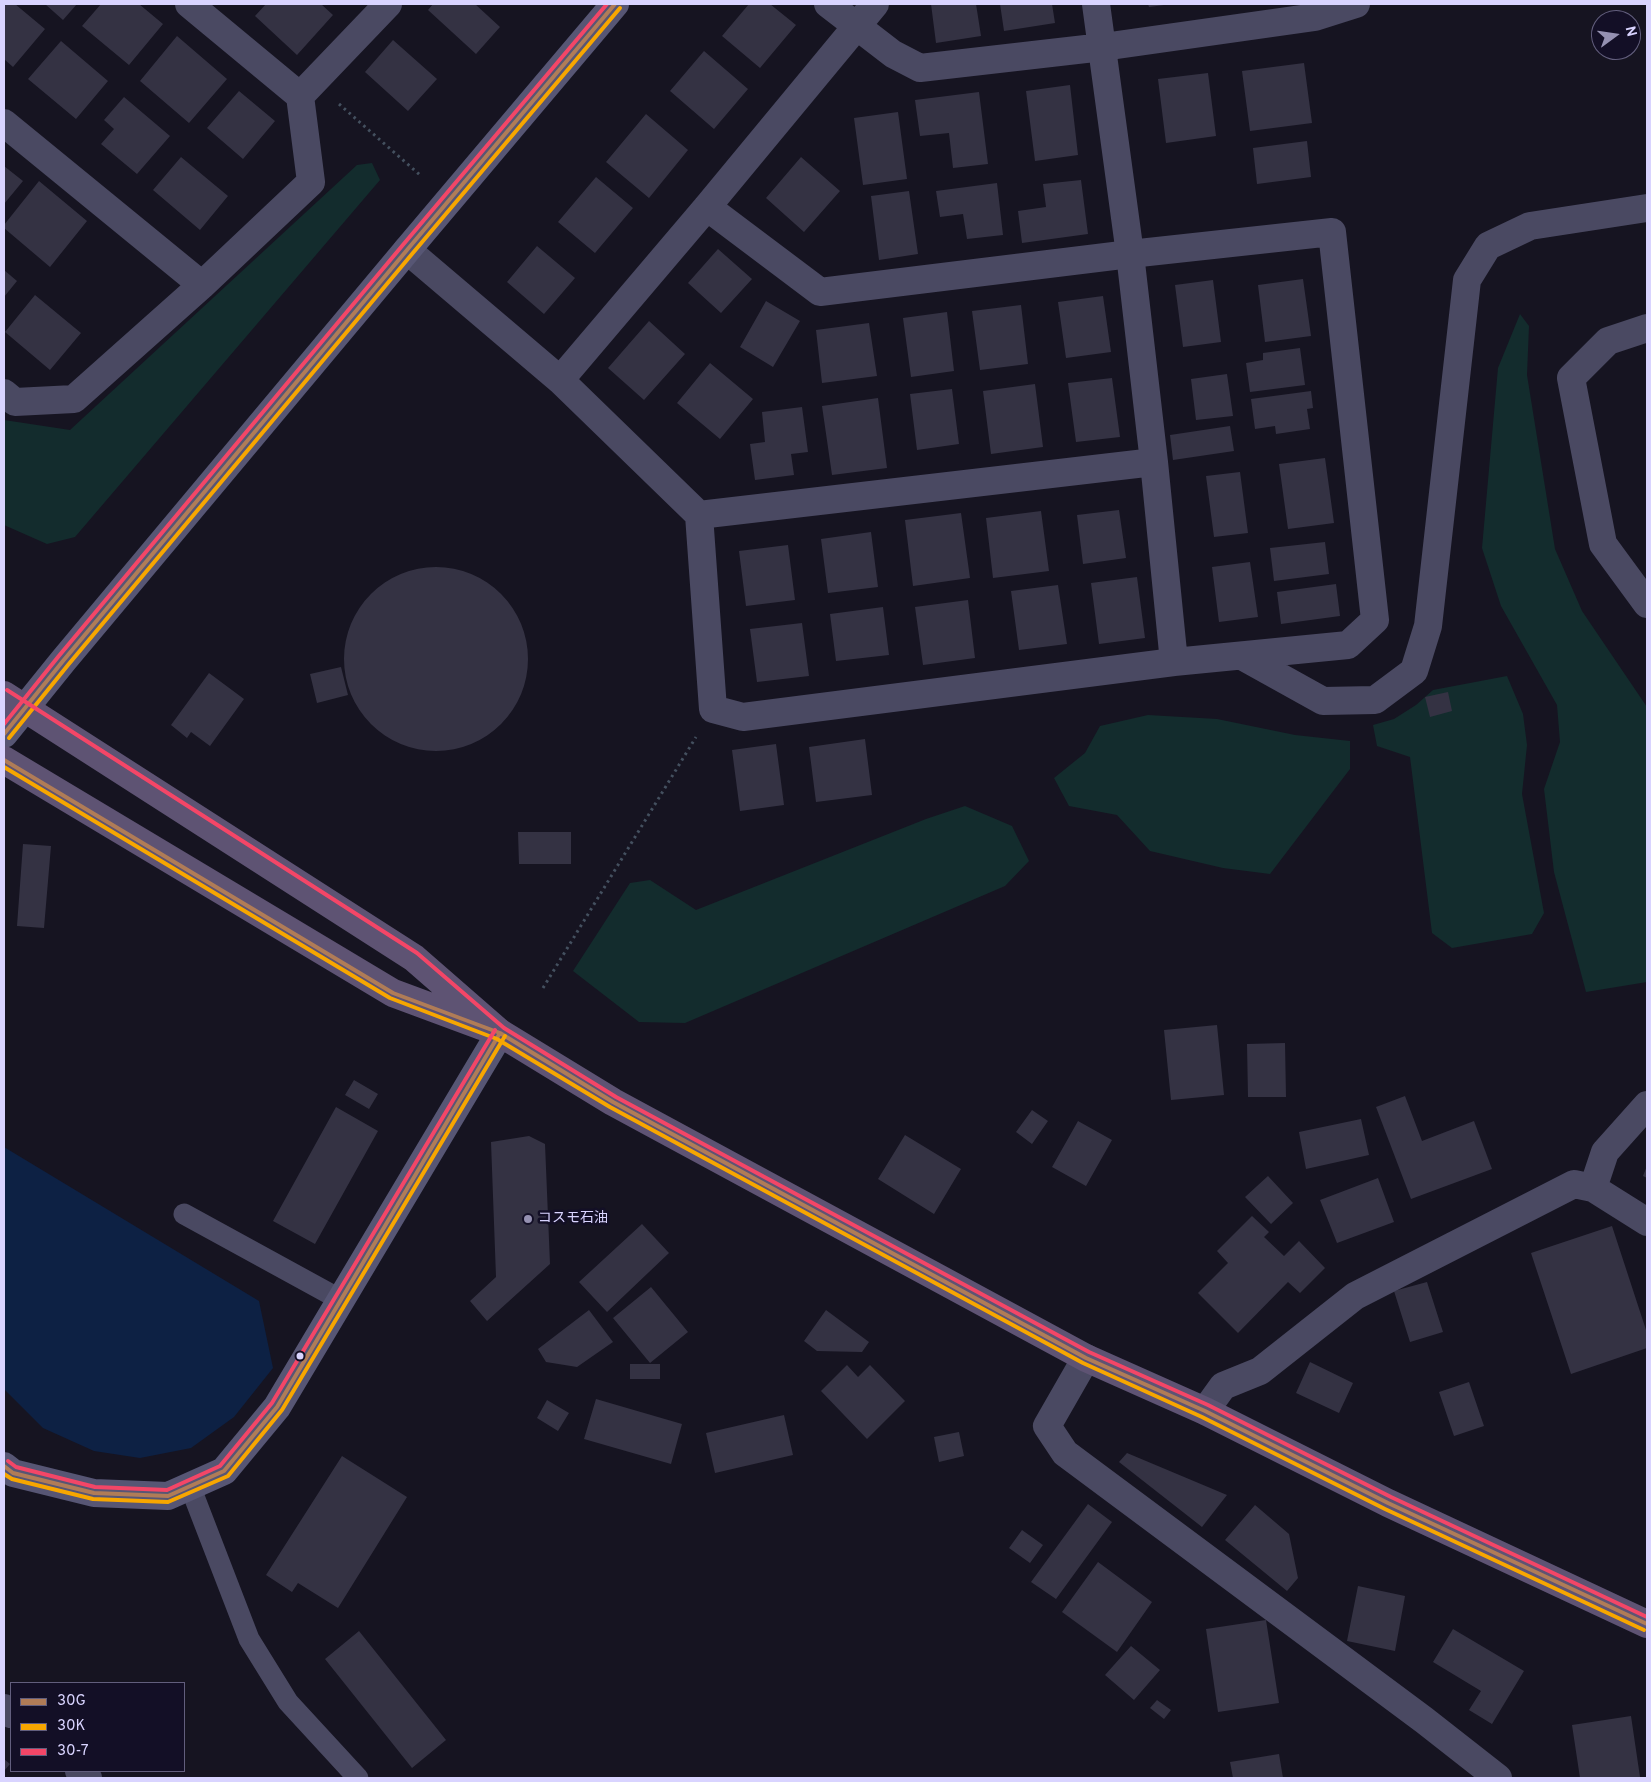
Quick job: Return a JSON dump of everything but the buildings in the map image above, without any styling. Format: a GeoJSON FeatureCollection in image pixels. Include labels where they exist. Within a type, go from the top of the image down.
{"type":"FeatureCollection","features":[{"type":"Feature","properties":{"kind":"main road"},"geometry":{"type":"LineString","coordinates":[[4,695],[414,958],[500,1033],[612,1102],[1086,1358],[1205,1411],[1388,1503],[1647,1624]]}},
{"type":"Feature","properties":{"kind":"main road"},"geometry":{"type":"LineString","coordinates":[[4,760],[393,993],[500,1033]]}},
{"type":"Feature","properties":{"kind":"street"},"geometry":{"type":"LineString","coordinates":[[189,4],[306,88]]}},
{"type":"Feature","properties":{"kind":"street"},"geometry":{"type":"LineString","coordinates":[[4,393],[15,402],[74,399],[202,286],[311,182],[306,88],[388,4]]}},
{"type":"Feature","properties":{"kind":"street"},"geometry":{"type":"LineString","coordinates":[[4,734],[407,250],[615,4]]}},
{"type":"Feature","properties":{"kind":"street"},"geometry":{"type":"LineString","coordinates":[[828,4],[893,54],[920,68],[1103,47],[1356,4]]}},
{"type":"Feature","properties":{"kind":"street"},"geometry":{"type":"LineString","coordinates":[[560,380],[708,207],[875,4]]}},
{"type":"Feature","properties":{"kind":"street"},"geometry":{"type":"LineString","coordinates":[[1096,4],[1130,254],[1154,462],[1174,662]]}},
{"type":"Feature","properties":{"kind":"street"},"geometry":{"type":"LineString","coordinates":[[4,123],[202,286]]}},
{"type":"Feature","properties":{"kind":"street"},"geometry":{"type":"LineString","coordinates":[[407,250],[560,380],[699,515],[713,709],[743,717],[1174,662],[1348,645],[1375,620],[1332,232],[1130,254],[820,292],[708,207]]}},
{"type":"Feature","properties":{"kind":"street"},"geometry":{"type":"LineString","coordinates":[[1242,656],[1323,701],[1375,700],[1414,671],[1428,626],[1467,280],[1488,246],[1530,226],[1647,208]]}},
{"type":"Feature","properties":{"kind":"street"},"geometry":{"type":"LineString","coordinates":[[1647,328],[1608,341],[1571,378],[1603,544],[1647,604]]}},
{"type":"Feature","properties":{"kind":"street"},"geometry":{"type":"LineString","coordinates":[[699,515],[1154,462]]}},
{"type":"Feature","properties":{"kind":"street"},"geometry":{"type":"LineString","coordinates":[[4,1466],[13,1473],[94,1494],[168,1496],[224,1471],[277,1407],[500,1033]]}},
{"type":"Feature","properties":{"kind":"street"},"geometry":{"type":"LineString","coordinates":[[1594,1188],[1605,1152],[1647,1105]]}},
{"type":"Feature","properties":{"kind":"street"},"geometry":{"type":"LineString","coordinates":[[1205,1411],[1223,1386],[1260,1371],[1355,1296],[1574,1184],[1594,1188],[1647,1222]]}},
{"type":"Feature","properties":{"kind":"street"},"geometry":{"type":"LineString","coordinates":[[1086,1358],[1047,1426],[1064,1453],[1416,1714],[1498,1778]]}},
{"type":"Feature","properties":{"kind":"lane"},"geometry":{"type":"LineString","coordinates":[[184,1214],[341,1300]]}},
{"type":"Feature","properties":{"kind":"lane"},"geometry":{"type":"LineString","coordinates":[[190,1486],[249,1639],[288,1702],[358,1778]]}},
{"type":"Feature","properties":{"kind":"path"},"geometry":{"type":"LineString","coordinates":[[306,88],[420,175]]}},
{"type":"Feature","properties":{"kind":"path"},"geometry":{"type":"LineString","coordinates":[[543,988],[701,729]]}},
{"type":"Feature","properties":{"kind":"green space"},"geometry":{"type":"Polygon","coordinates":[[[372,163],[380,180],[75,537],[47,544],[4,525],[4,420],[70,430],[357,165],[372,163]]]}},
{"type":"Feature","properties":{"kind":"green space"},"geometry":{"type":"Polygon","coordinates":[[[1520,314],[1529,326],[1527,375],[1555,549],[1582,611],[1647,707],[1647,982],[1586,992],[1554,872],[1544,789],[1560,742],[1557,705],[1501,606],[1482,548],[1498,368],[1520,314]]]}},
{"type":"Feature","properties":{"kind":"green space"},"geometry":{"type":"Polygon","coordinates":[[[1507,676],[1523,714],[1527,745],[1522,794],[1544,913],[1532,934],[1452,948],[1432,933],[1410,757],[1377,746],[1373,725],[1394,719],[1416,705],[1433,690],[1507,676]]]}},
{"type":"Feature","properties":{"kind":"green space"},"geometry":{"type":"Polygon","coordinates":[[[1148,715],[1217,719],[1295,735],[1350,741],[1350,769],[1270,874],[1223,868],[1150,851],[1117,815],[1069,806],[1054,778],[1085,753],[1100,726],[1148,715]]]}},
{"type":"Feature","properties":{"kind":"green space"},"geometry":{"type":"Polygon","coordinates":[[[965,806],[1012,826],[1029,861],[1005,886],[685,1023],[639,1022],[573,971],[630,883],[650,880],[696,910],[926,819],[965,806]]]}},
{"type":"Feature","properties":{"kind":"water"},"geometry":{"type":"Polygon","coordinates":[[[4,1147],[259,1301],[273,1368],[234,1417],[191,1448],[140,1458],[94,1451],[43,1428],[4,1389],[4,1147]]]}},
{"type":"Feature","properties":{"kind":"transit line","name":"30-7"},"geometry":{"type":"LineString","coordinates":[[4,724],[402,246],[607,4]]}},
{"type":"Feature","properties":{"kind":"transit line","name":"30G"},"geometry":{"type":"LineString","coordinates":[[4,734],[407,250],[615,4]]}},
{"type":"Feature","properties":{"kind":"transit line","name":"30K"},"geometry":{"type":"LineString","coordinates":[[9,738],[412,254],[620,8]]}},
{"type":"Feature","properties":{"kind":"transit line","name":"30-7"},"geometry":{"type":"LineString","coordinates":[[7,690],[417,953],[504,1028],[616,1097],[1089,1352],[1208,1405],[1391,1497],[1647,1617]]}},
{"type":"Feature","properties":{"kind":"transit line","name":"30G"},"geometry":{"type":"LineString","coordinates":[[4,760],[393,993],[500,1033],[613,1102],[1086,1358],[1205,1411],[1388,1503],[1647,1624]]}},
{"type":"Feature","properties":{"kind":"transit line","name":"30K"},"geometry":{"type":"LineString","coordinates":[[4,767],[390,998],[497,1039],[610,1107],[1083,1363],[1202,1417],[1385,1509],[1644,1630]]}},
{"type":"Feature","properties":{"kind":"transit line","name":"30-7"},"geometry":{"type":"LineString","coordinates":[[8,1461],[16,1467],[95,1487],[167,1490],[220,1466],[272,1403],[495,1030]]}},
{"type":"Feature","properties":{"kind":"transit line","name":"30G"},"geometry":{"type":"LineString","coordinates":[[4,1466],[13,1473],[94,1493],[168,1496],[224,1471],[277,1407],[500,1033]]}},
{"type":"Feature","properties":{"kind":"transit line","name":"30K"},"geometry":{"type":"LineString","coordinates":[[4,1474],[12,1479],[93,1499],[168,1502],[228,1476],[282,1410],[505,1036]]}},
{"type":"Feature","properties":{"kind":"place","name":"コスモ石油"},"geometry":{"type":"Point","coordinates":[528,1219]}}]}
